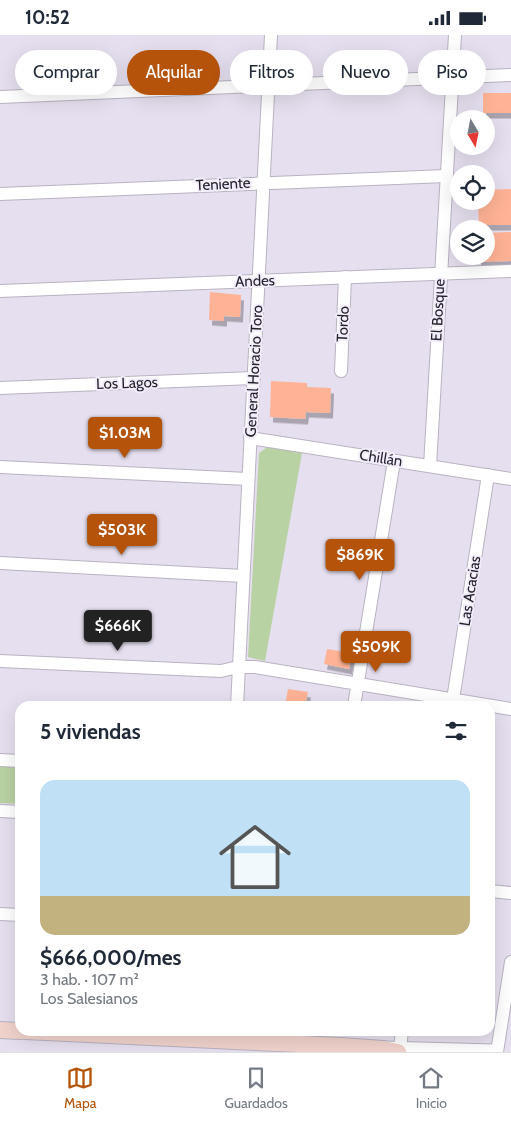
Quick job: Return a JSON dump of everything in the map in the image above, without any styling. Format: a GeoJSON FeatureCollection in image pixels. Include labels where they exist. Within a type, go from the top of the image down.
{"type":"FeatureCollection","features":[{"type":"Feature","properties":{"kind":"main road"},"geometry":{"type":"LineString","coordinates":[[0,1030],[15,1031]]}},
{"type":"Feature","properties":{"kind":"main road"},"geometry":{"type":"LineString","coordinates":[[101,1036],[193,1042],[300,1038],[394,1050]]}},
{"type":"Feature","properties":{"kind":"street","name":"General Horacio Toro"},"geometry":{"type":"LineString","coordinates":[[270,50],[271,35]]}},
{"type":"Feature","properties":{"kind":"street","name":"El Bosque"},"geometry":{"type":"LineString","coordinates":[[453,50],[454,35]]}},
{"type":"Feature","properties":{"kind":"street"},"geometry":{"type":"LineString","coordinates":[[486,76],[511,75]]}},
{"type":"Feature","properties":{"kind":"street"},"geometry":{"type":"LineString","coordinates":[[313,83],[418,78]]}},
{"type":"Feature","properties":{"kind":"street"},"geometry":{"type":"LineString","coordinates":[[0,97],[230,87]]}},
{"type":"Feature","properties":{"kind":"street","name":"General Horacio Toro"},"geometry":{"type":"LineString","coordinates":[[237,701],[267,95]]}},
{"type":"Feature","properties":{"kind":"street","name":"El Bosque"},"geometry":{"type":"LineString","coordinates":[[430,466],[451,95]]}},
{"type":"Feature","properties":{"kind":"street","name":"Teniente"},"geometry":{"type":"LineString","coordinates":[[0,194],[446,176]]}},
{"type":"Feature","properties":{"kind":"street","name":"Andes"},"geometry":{"type":"LineString","coordinates":[[0,291],[511,271]]}},
{"type":"Feature","properties":{"kind":"street","name":"Tordo"},"geometry":{"type":"LineString","coordinates":[[341,371],[345,277]]}},
{"type":"Feature","properties":{"kind":"street","name":"Los Lagos"},"geometry":{"type":"LineString","coordinates":[[0,388],[253,378]]}},
{"type":"Feature","properties":{"kind":"street","name":"Chillán"},"geometry":{"type":"LineString","coordinates":[[250,438],[511,479]]}},
{"type":"Feature","properties":{"kind":"street"},"geometry":{"type":"LineString","coordinates":[[355,701],[394,461]]}},
{"type":"Feature","properties":{"kind":"street"},"geometry":{"type":"LineString","coordinates":[[0,467],[248,479]]}},
{"type":"Feature","properties":{"kind":"street","name":"Las Acacias"},"geometry":{"type":"LineString","coordinates":[[453,701],[488,475]]}},
{"type":"Feature","properties":{"kind":"street"},"geometry":{"type":"LineString","coordinates":[[0,563],[243,576]]}},
{"type":"Feature","properties":{"kind":"street"},"geometry":{"type":"LineString","coordinates":[[0,661],[221,671],[238,667],[255,667],[358,684],[443,701]]}},
{"type":"Feature","properties":{"kind":"street"},"geometry":{"type":"LineString","coordinates":[[495,707],[511,709]]}},
{"type":"Feature","properties":{"kind":"street"},"geometry":{"type":"LineString","coordinates":[[0,760],[15,761]]}},
{"type":"Feature","properties":{"kind":"street"},"geometry":{"type":"LineString","coordinates":[[0,811],[15,812]]}},
{"type":"Feature","properties":{"kind":"street"},"geometry":{"type":"LineString","coordinates":[[495,891],[511,893]]}},
{"type":"Feature","properties":{"kind":"street"},"geometry":{"type":"LineString","coordinates":[[0,913],[15,914]]}},
{"type":"Feature","properties":{"kind":"street"},"geometry":{"type":"LineString","coordinates":[[400,1036],[394,1050],[495,1052],[511,962]]}},
{"type":"Feature","properties":{"kind":"green space"},"geometry":{"type":"Polygon","coordinates":[[[269,446],[302,453],[265,661],[248,657],[259,453],[269,446]]]}},
{"type":"Feature","properties":{"kind":"green space"},"geometry":{"type":"Polygon","coordinates":[[[0,764],[15,764],[15,804],[0,803],[0,764]]]}},
{"type":"Feature","properties":{"kind":"building"},"geometry":{"type":"Polygon","coordinates":[[[486,93],[511,93],[511,113],[495,113],[495,110],[483,110],[483,95],[486,95],[486,93]]]}},
{"type":"Feature","properties":{"kind":"building"},"geometry":{"type":"Polygon","coordinates":[[[511,189],[511,225],[495,225],[495,220],[479,220],[478,210],[495,210],[495,190],[511,189]]]}},
{"type":"Feature","properties":{"kind":"building"},"geometry":{"type":"Polygon","coordinates":[[[511,232],[511,261],[495,261],[495,233],[511,232]]]}},
{"type":"Feature","properties":{"kind":"building"},"geometry":{"type":"Polygon","coordinates":[[[210,292],[241,295],[240,317],[224,316],[224,321],[209,320],[210,292]]]}},
{"type":"Feature","properties":{"kind":"building"},"geometry":{"type":"Polygon","coordinates":[[[271,381],[307,383],[307,387],[331,388],[330,413],[306,412],[305,419],[270,417],[271,381]]]}},
{"type":"Feature","properties":{"kind":"building"},"geometry":{"type":"Polygon","coordinates":[[[327,649],[352,653],[349,669],[324,664],[327,649]]]}},
{"type":"Feature","properties":{"kind":"building"},"geometry":{"type":"Polygon","coordinates":[[[288,689],[308,692],[306,701],[286,701],[288,689]]]}}]}
